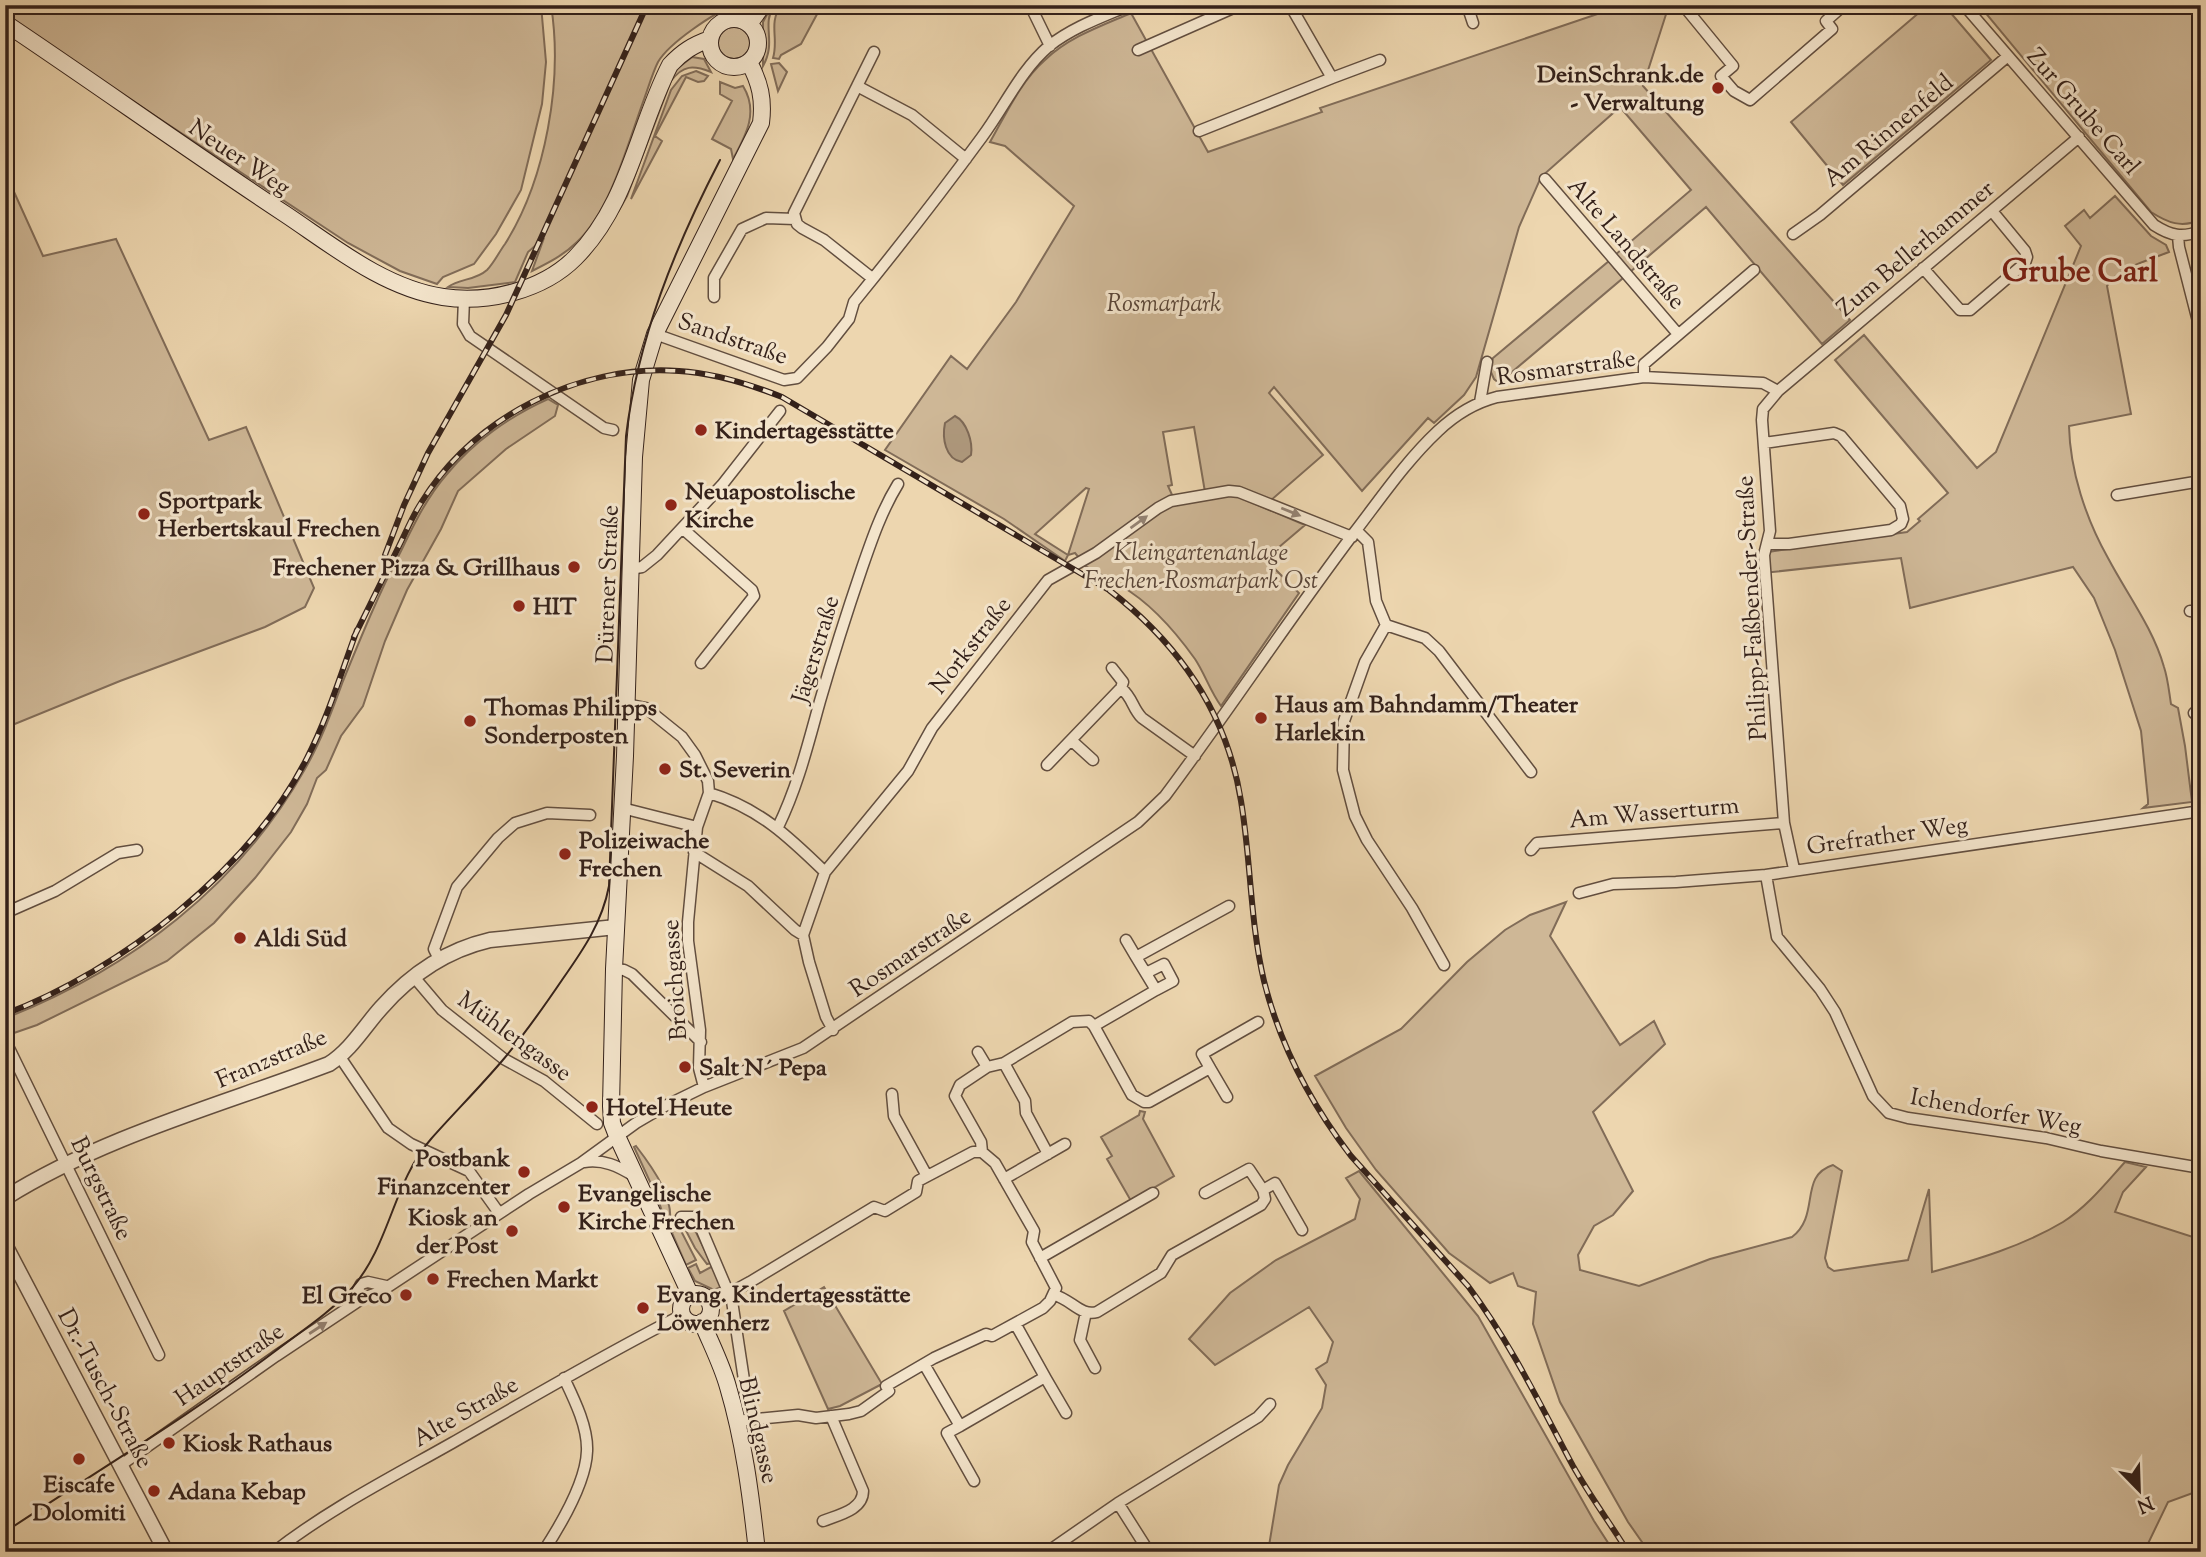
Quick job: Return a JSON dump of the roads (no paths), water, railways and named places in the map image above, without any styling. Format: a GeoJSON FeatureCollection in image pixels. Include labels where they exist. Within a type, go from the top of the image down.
{"type":"FeatureCollection","features":[{"type":"Feature","properties":{"kind":"main road"},"geometry":{"type":"LineString","coordinates":[[749,24],[763,5]]}},
{"type":"Feature","properties":{"kind":"main road"},"geometry":{"type":"LineString","coordinates":[[742,20],[749,24],[757,36],[757,51],[748,62],[734,68],[720,63],[712,53],[710,39],[718,25],[725,21],[742,20]]}},
{"type":"Feature","properties":{"kind":"main road","name":"Neuer Weg"},"geometry":{"type":"LineString","coordinates":[[5,23],[192,153],[361,264],[396,283],[441,297],[464,299],[497,296],[535,285],[574,260],[606,221],[620,195],[670,65],[682,52],[710,39]]}},
{"type":"Feature","properties":{"kind":"main road","name":"Dürener Straße"},"geometry":{"type":"LineString","coordinates":[[617,1136],[612,1123],[611,1107],[614,970],[635,429],[641,380],[655,334],[761,123],[760,84],[748,62]]}},
{"type":"Feature","properties":{"kind":"main road"},"geometry":{"type":"LineString","coordinates":[[617,1136],[690,1294]]}},
{"type":"Feature","properties":{"kind":"main road"},"geometry":{"type":"LineString","coordinates":[[690,1294],[704,1296],[710,1304],[709,1317],[702,1322],[691,1323],[682,1315],[681,1306],[690,1294]]}},
{"type":"Feature","properties":{"kind":"main road","name":"Blindgasse"},"geometry":{"type":"LineString","coordinates":[[702,1322],[728,1386],[750,1484],[757,1552]]}},
{"type":"Feature","properties":{"kind":"street"},"geometry":{"type":"LineString","coordinates":[[1030,5],[1050,46]]}},
{"type":"Feature","properties":{"kind":"street","name":"Sandstraße"},"geometry":{"type":"LineString","coordinates":[[655,334],[784,380],[793,380],[827,347],[849,319],[854,302],[966,159],[1023,73],[1064,35],[1130,5]]}},
{"type":"Feature","properties":{"kind":"street"},"geometry":{"type":"LineString","coordinates":[[1138,50],[1240,5]]}},
{"type":"Feature","properties":{"kind":"street"},"geometry":{"type":"LineString","coordinates":[[1290,5],[1332,78]]}},
{"type":"Feature","properties":{"kind":"street"},"geometry":{"type":"LineString","coordinates":[[1467,5],[1474,23]]}},
{"type":"Feature","properties":{"kind":"street"},"geometry":{"type":"LineString","coordinates":[[1683,5],[1733,66],[1721,76],[1734,91],[1750,100],[1832,29],[1826,21],[1844,5]]}},
{"type":"Feature","properties":{"kind":"street","name":"Zur Grube Carl"},"geometry":{"type":"LineString","coordinates":[[1964,5],[2154,225],[2166,233],[2178,236]]}},
{"type":"Feature","properties":{"kind":"street"},"geometry":{"type":"LineString","coordinates":[[872,278],[824,240],[802,228],[794,213],[874,52]]}},
{"type":"Feature","properties":{"kind":"street","name":"Am Rinnenfeld"},"geometry":{"type":"LineString","coordinates":[[1793,234],[1820,215],[2008,56]]}},
{"type":"Feature","properties":{"kind":"street"},"geometry":{"type":"LineString","coordinates":[[1199,131],[1380,60]]}},
{"type":"Feature","properties":{"kind":"street"},"geometry":{"type":"LineString","coordinates":[[857,86],[912,115],[966,159]]}},
{"type":"Feature","properties":{"kind":"street","name":"Zum Bellerhammer"},"geometry":{"type":"LineString","coordinates":[[1778,391],[2079,137]]}},
{"type":"Feature","properties":{"kind":"street","name":"Alte Landstraße"},"geometry":{"type":"LineString","coordinates":[[1545,179],[1678,334]]}},
{"type":"Feature","properties":{"kind":"street"},"geometry":{"type":"LineString","coordinates":[[1923,268],[1960,310],[1970,310],[2025,263],[2027,257],[1992,211]]}},
{"type":"Feature","properties":{"kind":"street","name":"Sandstraße"},"geometry":{"type":"LineString","coordinates":[[714,297],[714,278],[742,229],[766,218],[795,219]]}},
{"type":"Feature","properties":{"kind":"street"},"geometry":{"type":"LineString","coordinates":[[2201,230],[2178,236],[2201,332]]}},
{"type":"Feature","properties":{"kind":"street"},"geometry":{"type":"LineString","coordinates":[[1644,377],[1644,364],[1754,270]]}},
{"type":"Feature","properties":{"kind":"street"},"geometry":{"type":"LineString","coordinates":[[464,299],[463,324],[470,336],[604,428],[613,430]]}},
{"type":"Feature","properties":{"kind":"street"},"geometry":{"type":"LineString","coordinates":[[1480,402],[1487,362]]}},
{"type":"Feature","properties":{"kind":"street","name":"Rosmarstraße"},"geometry":{"type":"LineString","coordinates":[[617,1136],[665,1106],[704,1087],[788,1056],[833,1030],[1138,822],[1165,796],[1299,606],[1410,460],[1438,430],[1461,412],[1480,402],[1508,395],[1644,377],[1763,383],[1778,391]]}},
{"type":"Feature","properties":{"kind":"street","name":"Philipp-Faßbender-Straße"},"geometry":{"type":"LineString","coordinates":[[1778,391],[1763,409],[1770,531],[1764,555],[1783,822],[1794,869]]}},
{"type":"Feature","properties":{"kind":"street"},"geometry":{"type":"LineString","coordinates":[[630,569],[649,562],[682,528],[722,485],[780,411]]}},
{"type":"Feature","properties":{"kind":"street"},"geometry":{"type":"LineString","coordinates":[[1764,443],[1834,433],[1841,436],[1900,506],[1903,519],[1901,524],[1891,530],[1789,544],[1768,544]]}},
{"type":"Feature","properties":{"kind":"street"},"geometry":{"type":"LineString","coordinates":[[2117,495],[2201,481]]}},
{"type":"Feature","properties":{"kind":"street","name":"Jägerstraße"},"geometry":{"type":"LineString","coordinates":[[778,827],[792,799],[805,761],[841,630],[874,534],[898,484]]}},
{"type":"Feature","properties":{"kind":"street","name":"Norkstraße"},"geometry":{"type":"LineString","coordinates":[[803,935],[825,872],[908,771],[932,728],[1048,580],[1105,546],[1164,504],[1229,491],[1239,492],[1354,534]]}},
{"type":"Feature","properties":{"kind":"street"},"geometry":{"type":"LineString","coordinates":[[682,528],[752,590],[754,596],[701,663]]}},
{"type":"Feature","properties":{"kind":"street"},"geometry":{"type":"LineString","coordinates":[[1354,534],[1368,542],[1376,601],[1386,625],[1424,638],[1432,644],[1531,772]]}},
{"type":"Feature","properties":{"kind":"street"},"geometry":{"type":"LineString","coordinates":[[1386,625],[1365,662],[1344,721],[1343,770],[1355,816],[1367,840],[1412,908],[1444,965]]}},
{"type":"Feature","properties":{"kind":"street"},"geometry":{"type":"LineString","coordinates":[[1047,765],[1121,688],[1124,682],[1111,668]]}},
{"type":"Feature","properties":{"kind":"street"},"geometry":{"type":"LineString","coordinates":[[1121,688],[1131,696],[1136,711],[1142,718],[1195,756]]}},
{"type":"Feature","properties":{"kind":"street"},"geometry":{"type":"LineString","coordinates":[[626,704],[646,708],[682,737],[704,771],[709,793],[735,803],[778,827],[825,872]]}},
{"type":"Feature","properties":{"kind":"street"},"geometry":{"type":"LineString","coordinates":[[1071,740],[1093,760]]}},
{"type":"Feature","properties":{"kind":"street","name":"Broichgasse"},"geometry":{"type":"LineString","coordinates":[[704,1087],[699,1068],[701,1042],[688,942],[697,827],[709,793]]}},
{"type":"Feature","properties":{"kind":"street"},"geometry":{"type":"LineString","coordinates":[[622,808],[697,827]]}},
{"type":"Feature","properties":{"kind":"street","name":"Grefrather Weg"},"geometry":{"type":"LineString","coordinates":[[1578,893],[1613,884],[1766,875],[2201,811]]}},
{"type":"Feature","properties":{"kind":"street"},"geometry":{"type":"LineString","coordinates":[[439,959],[434,949],[457,887],[498,838],[515,823],[547,813],[590,815]]}},
{"type":"Feature","properties":{"kind":"street","name":"Am Wasserturm"},"geometry":{"type":"LineString","coordinates":[[1531,850],[1537,842],[1783,822]]}},
{"type":"Feature","properties":{"kind":"street"},"geometry":{"type":"LineString","coordinates":[[5,913],[55,891],[118,853],[137,850]]}},
{"type":"Feature","properties":{"kind":"street"},"geometry":{"type":"LineString","coordinates":[[694,852],[748,886],[803,935],[826,1017],[833,1030]]}},
{"type":"Feature","properties":{"kind":"street","name":"Ichendorfer Weg"},"geometry":{"type":"LineString","coordinates":[[1766,875],[1777,937],[1830,1003],[1841,1022],[1868,1088],[1889,1113],[2046,1138],[2101,1151],[2201,1168]]}},
{"type":"Feature","properties":{"kind":"street"},"geometry":{"type":"LineString","coordinates":[[1136,957],[1229,906]]}},
{"type":"Feature","properties":{"kind":"street","name":"Franzstraße"},"geometry":{"type":"LineString","coordinates":[[5,1198],[67,1163],[106,1146],[329,1064],[340,1057],[388,1000],[439,959],[473,944],[490,940],[616,927]]}},
{"type":"Feature","properties":{"kind":"street"},"geometry":{"type":"LineString","coordinates":[[1126,940],[1156,990]]}},
{"type":"Feature","properties":{"kind":"street"},"geometry":{"type":"LineString","coordinates":[[1094,1026],[1173,981],[1164,964],[1146,973]]}},
{"type":"Feature","properties":{"kind":"street"},"geometry":{"type":"LineString","coordinates":[[614,970],[628,971],[701,1042]]}},
{"type":"Feature","properties":{"kind":"street","name":"Mühlengasse"},"geometry":{"type":"LineString","coordinates":[[414,977],[442,1010],[504,1059],[544,1081],[597,1124]]}},
{"type":"Feature","properties":{"kind":"street"},"geometry":{"type":"LineString","coordinates":[[736,1421],[798,1415],[816,1418],[861,1411],[889,1391],[886,1386],[986,1334],[992,1336],[1016,1325],[1043,1308],[1054,1295],[1056,1288],[1053,1281],[1031,1242],[1034,1231],[995,1163],[982,1152],[981,1142],[955,1096],[960,1085],[987,1067],[1004,1063],[1072,1022],[1089,1021],[1094,1026],[1132,1094],[1144,1102],[1154,1100],[1210,1068]]}},
{"type":"Feature","properties":{"kind":"street"},"geometry":{"type":"LineString","coordinates":[[1227,1097],[1202,1054],[1258,1022]]}},
{"type":"Feature","properties":{"kind":"street","name":"Burgstraße"},"geometry":{"type":"LineString","coordinates":[[5,1040],[159,1356]]}},
{"type":"Feature","properties":{"kind":"street"},"geometry":{"type":"LineString","coordinates":[[978,1052],[987,1067]]}},
{"type":"Feature","properties":{"kind":"street"},"geometry":{"type":"LineString","coordinates":[[340,1057],[388,1128],[411,1144],[468,1171],[499,1213]]}},
{"type":"Feature","properties":{"kind":"street"},"geometry":{"type":"LineString","coordinates":[[1004,1063],[1025,1101],[1026,1113],[1048,1154]]}},
{"type":"Feature","properties":{"kind":"street"},"geometry":{"type":"LineString","coordinates":[[892,1094],[894,1116],[927,1176]]}},
{"type":"Feature","properties":{"kind":"street","name":"Hauptstraße"},"geometry":{"type":"LineString","coordinates":[[121,1465],[275,1356],[363,1298],[357,1292],[361,1284],[368,1282],[387,1286],[581,1163],[617,1136]]}},
{"type":"Feature","properties":{"kind":"street"},"geometry":{"type":"LineString","coordinates":[[1004,1179],[1065,1144]]}},
{"type":"Feature","properties":{"kind":"street"},"geometry":{"type":"LineString","coordinates":[[710,1304],[874,1207],[885,1211],[916,1192],[918,1181],[968,1154],[982,1152]]}},
{"type":"Feature","properties":{"kind":"street"},"geometry":{"type":"LineString","coordinates":[[581,1163],[608,1163],[636,1177]]}},
{"type":"Feature","properties":{"kind":"street"},"geometry":{"type":"LineString","coordinates":[[1054,1295],[1069,1300],[1079,1310],[1097,1312],[1161,1273],[1172,1255],[1261,1205],[1265,1199],[1263,1190],[1249,1169],[1205,1193]]}},
{"type":"Feature","properties":{"kind":"street"},"geometry":{"type":"LineString","coordinates":[[1263,1190],[1275,1183],[1302,1230]]}},
{"type":"Feature","properties":{"kind":"street"},"geometry":{"type":"LineString","coordinates":[[1041,1258],[1153,1193]]}},
{"type":"Feature","properties":{"kind":"street","name":"Blindgasse"},"geometry":{"type":"LineString","coordinates":[[681,1217],[693,1217],[698,1221],[732,1301],[746,1393]]}},
{"type":"Feature","properties":{"kind":"street","name":"Dr.-Tusch-Straße"},"geometry":{"type":"LineString","coordinates":[[5,1245],[166,1552]]}},
{"type":"Feature","properties":{"kind":"street"},"geometry":{"type":"LineString","coordinates":[[1086,1312],[1080,1340],[1095,1368]]}},
{"type":"Feature","properties":{"kind":"street","name":"Alte Straße"},"geometry":{"type":"LineString","coordinates":[[274,1552],[354,1498],[608,1352],[682,1315]]}},
{"type":"Feature","properties":{"kind":"street"},"geometry":{"type":"LineString","coordinates":[[1016,1325],[1066,1413]]}},
{"type":"Feature","properties":{"kind":"street"},"geometry":{"type":"LineString","coordinates":[[924,1364],[960,1426]]}},
{"type":"Feature","properties":{"kind":"street"},"geometry":{"type":"LineString","coordinates":[[974,1480],[947,1433],[1045,1377]]}},
{"type":"Feature","properties":{"kind":"street"},"geometry":{"type":"LineString","coordinates":[[543,1552],[579,1483],[587,1452],[581,1421],[564,1378]]}},
{"type":"Feature","properties":{"kind":"street"},"geometry":{"type":"LineString","coordinates":[[1047,1552],[1118,1503],[1258,1418],[1269,1404]]}},
{"type":"Feature","properties":{"kind":"street"},"geometry":{"type":"LineString","coordinates":[[823,1521],[851,1509],[862,1502],[863,1497],[863,1491],[831,1416]]}},
{"type":"Feature","properties":{"kind":"street"},"geometry":{"type":"LineString","coordinates":[[1118,1503],[1149,1552]]}},
{"type":"Feature","properties":{"kind":"tram line"},"geometry":{"type":"LineString","coordinates":[[5,1532],[241,1376],[314,1322],[352,1288],[375,1253],[418,1156],[518,1041],[591,936],[602,912],[609,886],[626,436],[639,364],[649,329],[688,226],[720,160]]}},
{"type":"Feature","properties":{"kind":"railway"},"geometry":{"type":"LineString","coordinates":[[385,555],[428,453],[506,315],[647,5]]}},
{"type":"Feature","properties":{"kind":"railway"},"geometry":{"type":"LineString","coordinates":[[354,637],[418,508],[443,472],[469,445],[532,402],[567,387],[641,371],[706,374],[782,397],[1109,590],[1157,633],[1178,657],[1212,710],[1224,738],[1241,801],[1259,959],[1271,1005],[1298,1073],[1351,1156],[1468,1286],[1483,1307],[1524,1374],[1580,1477],[1628,1552]]}},
{"type":"Feature","properties":{"kind":"railway"},"geometry":{"type":"LineString","coordinates":[[5,1014],[49,995],[136,943],[178,912],[252,839],[283,799],[307,758],[328,711],[357,630]]}},
{"type":"Feature","properties":{"kind":"place","name":"DeinSchrank.de - Verwaltung"},"geometry":{"type":"Point","coordinates":[1718,88]}},
{"type":"Feature","properties":{"kind":"place","name":"Kindertagesstätte"},"geometry":{"type":"Point","coordinates":[701,430]}},
{"type":"Feature","properties":{"kind":"place","name":"Neuapostolische Kirche"},"geometry":{"type":"Point","coordinates":[671,505]}},
{"type":"Feature","properties":{"kind":"place","name":"Sportpark Herbertskaul Frechen"},"geometry":{"type":"Point","coordinates":[144,514]}},
{"type":"Feature","properties":{"kind":"place","name":"Frechener Pizza & Grillhaus"},"geometry":{"type":"Point","coordinates":[574,567]}},
{"type":"Feature","properties":{"kind":"place","name":"HIT"},"geometry":{"type":"Point","coordinates":[519,606]}},
{"type":"Feature","properties":{"kind":"place","name":"Haus am Bahndamm/Theater Harlekin"},"geometry":{"type":"Point","coordinates":[1261,718]}},
{"type":"Feature","properties":{"kind":"place","name":"Thomas Philipps Sonderposten"},"geometry":{"type":"Point","coordinates":[470,721]}},
{"type":"Feature","properties":{"kind":"place","name":"St. Severin"},"geometry":{"type":"Point","coordinates":[665,769]}},
{"type":"Feature","properties":{"kind":"place","name":"Polizeiwache Frechen"},"geometry":{"type":"Point","coordinates":[565,854]}},
{"type":"Feature","properties":{"kind":"place","name":"Aldi Süd"},"geometry":{"type":"Point","coordinates":[240,938]}},
{"type":"Feature","properties":{"kind":"place","name":"Salt N´ Pepa"},"geometry":{"type":"Point","coordinates":[685,1067]}},
{"type":"Feature","properties":{"kind":"place","name":"Hotel Heute"},"geometry":{"type":"Point","coordinates":[592,1107]}},
{"type":"Feature","properties":{"kind":"place","name":"Postbank Finanzcenter"},"geometry":{"type":"Point","coordinates":[524,1172]}},
{"type":"Feature","properties":{"kind":"place","name":"Evangelische Kirche Frechen"},"geometry":{"type":"Point","coordinates":[564,1207]}},
{"type":"Feature","properties":{"kind":"place","name":"Kiosk an der Post"},"geometry":{"type":"Point","coordinates":[512,1231]}},
{"type":"Feature","properties":{"kind":"place","name":"Frechen Markt"},"geometry":{"type":"Point","coordinates":[433,1279]}},
{"type":"Feature","properties":{"kind":"place","name":"El Greco"},"geometry":{"type":"Point","coordinates":[406,1295]}},
{"type":"Feature","properties":{"kind":"place","name":"Evang. Kindertagesstätte Löwenherz"},"geometry":{"type":"Point","coordinates":[643,1308]}},
{"type":"Feature","properties":{"kind":"place","name":"Kiosk Rathaus"},"geometry":{"type":"Point","coordinates":[169,1443]}},
{"type":"Feature","properties":{"kind":"place","name":"Eiscafe Dolomiti"},"geometry":{"type":"Point","coordinates":[79,1459]}},
{"type":"Feature","properties":{"kind":"place","name":"Adana Kebap"},"geometry":{"type":"Point","coordinates":[154,1491]}},
{"type":"Feature","properties":{"kind":"district","name":"Grube Carl"},"geometry":{"type":"Point","coordinates":[2080,270]}},
{"type":"Feature","properties":{"kind":"park label","name":"Rosmarpark"},"geometry":{"type":"Point","coordinates":[1164,303]}},
{"type":"Feature","properties":{"kind":"park label","name":"Kleingartenanlage Frechen-Rosmarpark Ost"},"geometry":{"type":"Point","coordinates":[1201,566]}}]}
